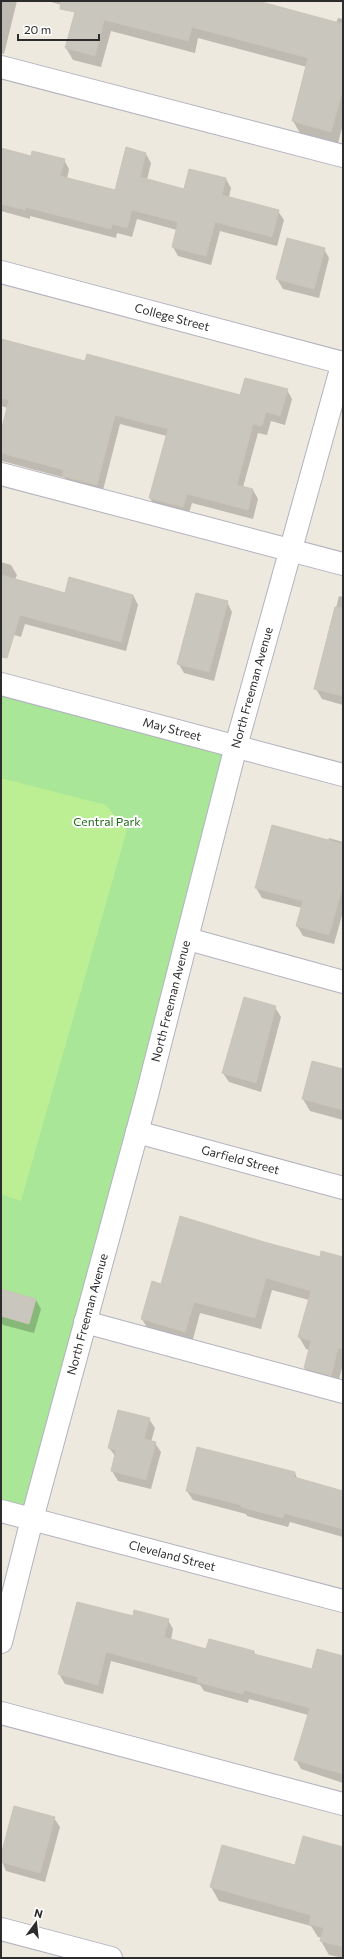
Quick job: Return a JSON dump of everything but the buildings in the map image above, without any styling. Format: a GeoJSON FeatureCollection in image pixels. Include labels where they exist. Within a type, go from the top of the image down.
{"type":"FeatureCollection","features":[{"type":"Feature","properties":{"kind":"street"},"geometry":{"type":"LineString","coordinates":[[1,67],[343,156]]}},
{"type":"Feature","properties":{"kind":"street","name":"College Street"},"geometry":{"type":"LineString","coordinates":[[1,272],[343,362]]}},
{"type":"Feature","properties":{"kind":"street","name":"North Freeman Avenue"},"geometry":{"type":"LineString","coordinates":[[1,1642],[32,1519],[188,939],[236,746],[343,362]]}},
{"type":"Feature","properties":{"kind":"street"},"geometry":{"type":"LineString","coordinates":[[1,474],[343,564]]}},
{"type":"Feature","properties":{"kind":"street","name":"May Street"},"geometry":{"type":"LineString","coordinates":[[1,684],[343,775]]}},
{"type":"Feature","properties":{"kind":"street"},"geometry":{"type":"LineString","coordinates":[[188,939],[343,982]]}},
{"type":"Feature","properties":{"kind":"street","name":"Garfield Street"},"geometry":{"type":"LineString","coordinates":[[137,1132],[343,1188]]}},
{"type":"Feature","properties":{"kind":"street"},"geometry":{"type":"LineString","coordinates":[[85,1322],[343,1392]]}},
{"type":"Feature","properties":{"kind":"street","name":"Cleveland Street"},"geometry":{"type":"LineString","coordinates":[[1,1511],[343,1601]]}},
{"type":"Feature","properties":{"kind":"street"},"geometry":{"type":"LineString","coordinates":[[1,1714],[343,1804]]}},
{"type":"Feature","properties":{"kind":"street"},"geometry":{"type":"LineString","coordinates":[[1,1929],[111,1958]]}},
{"type":"Feature","properties":{"kind":"green space","name":"Central Park"},"geometry":{"type":"Polygon","coordinates":[[[1,684],[236,746],[32,1519],[1,1511],[1,684]]]}},
{"type":"Feature","properties":{"kind":"green space"},"geometry":{"type":"Polygon","coordinates":[[[1,778],[106,805],[127,830],[21,1201],[1,1194],[1,778]]]}}]}
